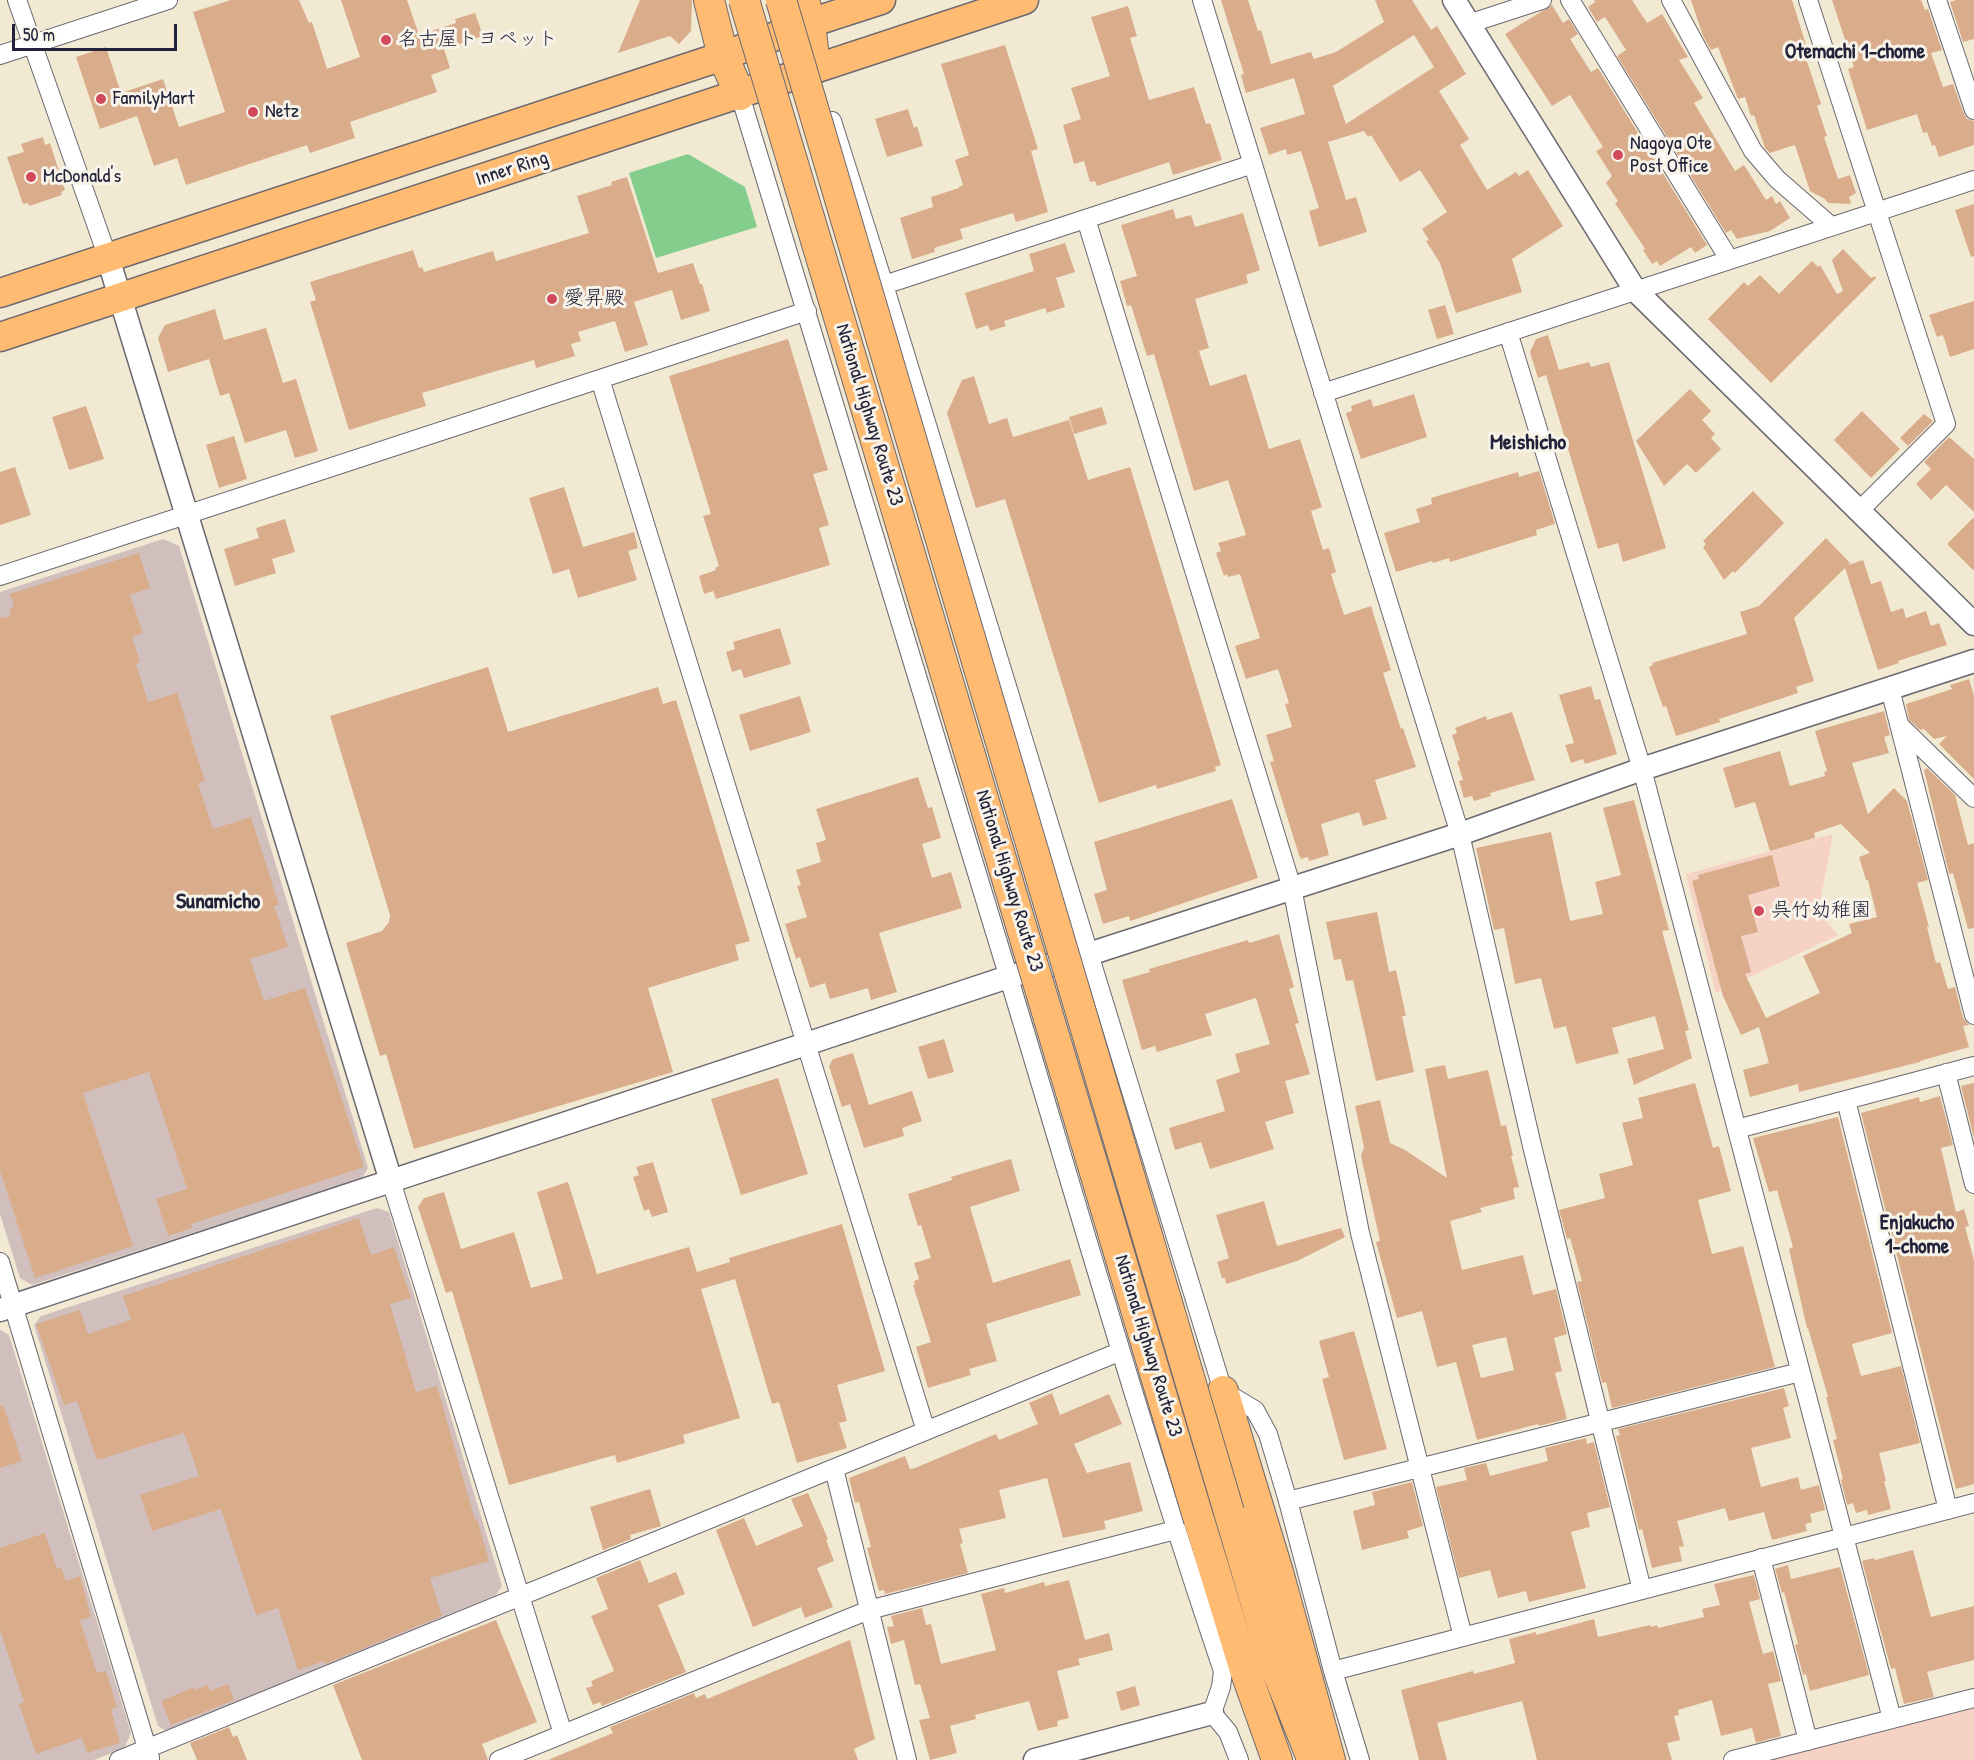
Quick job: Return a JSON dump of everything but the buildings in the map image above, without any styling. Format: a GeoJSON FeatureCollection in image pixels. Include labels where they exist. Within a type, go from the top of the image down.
{"type":"FeatureCollection","features":[{"type":"Feature","properties":{"kind":"highway"},"geometry":{"type":"LineString","coordinates":[[710,0],[723,56],[740,95]]}},
{"type":"Feature","properties":{"kind":"highway","name":"National Highway Route 23"},"geometry":{"type":"LineString","coordinates":[[744,0],[1234,1671],[1277,1760]]}},
{"type":"Feature","properties":{"kind":"highway","name":"National Highway Route 23"},"geometry":{"type":"LineString","coordinates":[[780,0],[1274,1663],[1312,1760]]}},
{"type":"Feature","properties":{"kind":"highway"},"geometry":{"type":"LineString","coordinates":[[807,12],[815,67]]}},
{"type":"Feature","properties":{"kind":"highway"},"geometry":{"type":"LineString","coordinates":[[1223,1390],[1278,1572],[1330,1760]]}},
{"type":"Feature","properties":{"kind":"highway"},"geometry":{"type":"LineString","coordinates":[[1234,1671],[1258,1760]]}},
{"type":"Feature","properties":{"kind":"main road"},"geometry":{"type":"LineString","coordinates":[[0,293],[723,56],[807,12],[881,0]]}},
{"type":"Feature","properties":{"kind":"main road","name":"Inner Ring"},"geometry":{"type":"LineString","coordinates":[[0,337],[1024,0]]}},
{"type":"Feature","properties":{"kind":"street"},"geometry":{"type":"LineString","coordinates":[[17,0],[121,298],[563,1734]]}},
{"type":"Feature","properties":{"kind":"street"},"geometry":{"type":"LineString","coordinates":[[0,55],[168,0]]}},
{"type":"Feature","properties":{"kind":"street"},"geometry":{"type":"LineString","coordinates":[[1202,0],[1460,834],[1533,1150],[1642,1590]]}},
{"type":"Feature","properties":{"kind":"street"},"geometry":{"type":"LineString","coordinates":[[1454,0],[1635,290],[1974,624]]}},
{"type":"Feature","properties":{"kind":"street"},"geometry":{"type":"LineString","coordinates":[[1468,24],[1542,0]]}},
{"type":"Feature","properties":{"kind":"street"},"geometry":{"type":"LineString","coordinates":[[1570,0],[1729,260]]}},
{"type":"Feature","properties":{"kind":"street"},"geometry":{"type":"LineString","coordinates":[[1671,0],[1753,152],[1777,179],[1831,226]]}},
{"type":"Feature","properties":{"kind":"street"},"geometry":{"type":"LineString","coordinates":[[1808,0],[1946,424],[1859,511]]}},
{"type":"Feature","properties":{"kind":"street"},"geometry":{"type":"LineString","coordinates":[[1937,0],[1974,110]]}},
{"type":"Feature","properties":{"kind":"street"},"geometry":{"type":"LineString","coordinates":[[815,67],[1223,1390],[1255,1410],[1268,1434],[1333,1671],[1360,1760]]}},
{"type":"Feature","properties":{"kind":"street"},"geometry":{"type":"LineString","coordinates":[[740,95],[1008,977],[1119,1352],[1175,1530],[1234,1671],[1221,1687],[1212,1713]]}},
{"type":"Feature","properties":{"kind":"street"},"geometry":{"type":"LineString","coordinates":[[884,285],[1253,164]]}},
{"type":"Feature","properties":{"kind":"street"},"geometry":{"type":"LineString","coordinates":[[1323,393],[1974,180]]}},
{"type":"Feature","properties":{"kind":"street"},"geometry":{"type":"LineString","coordinates":[[1086,219],[1292,888],[1360,1233],[1463,1637]]}},
{"type":"Feature","properties":{"kind":"street"},"geometry":{"type":"LineString","coordinates":[[0,576],[807,311]]}},
{"type":"Feature","properties":{"kind":"street"},"geometry":{"type":"LineString","coordinates":[[1508,332],[1642,769],[1892,1719]]}},
{"type":"Feature","properties":{"kind":"street"},"geometry":{"type":"LineString","coordinates":[[600,379],[926,1431]]}},
{"type":"Feature","properties":{"kind":"street"},"geometry":{"type":"LineString","coordinates":[[7,1308],[1008,977],[1089,954],[1460,834],[1642,769],[1974,661]]}},
{"type":"Feature","properties":{"kind":"street"},"geometry":{"type":"LineString","coordinates":[[1890,689],[1974,1015]]}},
{"type":"Feature","properties":{"kind":"street"},"geometry":{"type":"LineString","coordinates":[[1899,725],[1974,798]]}},
{"type":"Feature","properties":{"kind":"street"},"geometry":{"type":"LineString","coordinates":[[1737,1130],[1974,1066]]}},
{"type":"Feature","properties":{"kind":"street"},"geometry":{"type":"LineString","coordinates":[[1946,1073],[1974,1184]]}},
{"type":"Feature","properties":{"kind":"street"},"geometry":{"type":"LineString","coordinates":[[1846,1100],[1948,1510]]}},
{"type":"Feature","properties":{"kind":"street"},"geometry":{"type":"LineString","coordinates":[[0,1262],[7,1308],[149,1754]]}},
{"type":"Feature","properties":{"kind":"street"},"geometry":{"type":"LineString","coordinates":[[119,1760],[149,1754],[519,1596],[1119,1352]]}},
{"type":"Feature","properties":{"kind":"street"},"geometry":{"type":"LineString","coordinates":[[1288,1501],[1800,1372]]}},
{"type":"Feature","properties":{"kind":"street"},"geometry":{"type":"LineString","coordinates":[[834,1469],[908,1760]]}},
{"type":"Feature","properties":{"kind":"street"},"geometry":{"type":"LineString","coordinates":[[1333,1671],[1974,1503]]}},
{"type":"Feature","properties":{"kind":"street"},"geometry":{"type":"LineString","coordinates":[[499,1760],[869,1610],[1175,1530]]}},
{"type":"Feature","properties":{"kind":"street"},"geometry":{"type":"LineString","coordinates":[[1761,1558],[1808,1741]]}},
{"type":"Feature","properties":{"kind":"street"},"geometry":{"type":"LineString","coordinates":[[1733,1760],[1974,1698]]}},
{"type":"Feature","properties":{"kind":"street"},"geometry":{"type":"LineString","coordinates":[[1035,1760],[1212,1713]]}},
{"type":"Feature","properties":{"kind":"street"},"geometry":{"type":"LineString","coordinates":[[1212,1713],[1228,1732],[1239,1760]]}},
{"type":"Feature","properties":{"kind":"shaded area"},"geometry":{"type":"Polygon","coordinates":[[[163,539],[179,546],[368,1168],[362,1178],[32,1285],[20,1278],[0,1214],[0,592],[163,539]]]}},
{"type":"Feature","properties":{"kind":"shaded area","name":"呉竹幼稚園"},"geometry":{"type":"Polygon","coordinates":[[[1833,834],[1820,902],[1825,920],[1838,935],[1716,993],[1686,874],[1833,834]]]}},
{"type":"Feature","properties":{"kind":"shaded area"},"geometry":{"type":"Polygon","coordinates":[[[377,1208],[389,1212],[502,1586],[496,1595],[167,1731],[158,1726],[34,1325],[41,1316],[377,1208]]]}},
{"type":"Feature","properties":{"kind":"shaded area"},"geometry":{"type":"Polygon","coordinates":[[[0,1330],[9,1335],[131,1733],[124,1748],[94,1760],[0,1760],[0,1330]]]}},
{"type":"Feature","properties":{"kind":"shaded area"},"geometry":{"type":"Polygon","coordinates":[[[1974,1704],[1974,1760],[1756,1760],[1974,1704]]]}},
{"type":"Feature","properties":{"kind":"green space"},"geometry":{"type":"Polygon","coordinates":[[[688,154],[745,187],[757,227],[656,258],[629,173],[688,154]]]}},
{"type":"Feature","properties":{"kind":"place","name":"名古屋トヨペット"},"geometry":{"type":"Point","coordinates":[386,40]}},
{"type":"Feature","properties":{"kind":"place","name":"FamilyMart"},"geometry":{"type":"Point","coordinates":[101,99]}},
{"type":"Feature","properties":{"kind":"place","name":"Netz"},"geometry":{"type":"Point","coordinates":[253,112]}},
{"type":"Feature","properties":{"kind":"place","name":"Nagoya Ote Post Office"},"geometry":{"type":"Point","coordinates":[1618,155]}},
{"type":"Feature","properties":{"kind":"place","name":"McDonald's"},"geometry":{"type":"Point","coordinates":[31,177]}},
{"type":"Feature","properties":{"kind":"place","name":"愛昇殿"},"geometry":{"type":"Point","coordinates":[552,299]}},
{"type":"Feature","properties":{"kind":"place","name":"呉竹幼稚園"},"geometry":{"type":"Point","coordinates":[1759,911]}},
{"type":"Feature","properties":{"kind":"district","name":"Otemachi 1-chome"},"geometry":{"type":"Point","coordinates":[1855,52]}},
{"type":"Feature","properties":{"kind":"district","name":"Meishicho"},"geometry":{"type":"Point","coordinates":[1528,443]}},
{"type":"Feature","properties":{"kind":"district","name":"Sunamicho"},"geometry":{"type":"Point","coordinates":[218,902]}},
{"type":"Feature","properties":{"kind":"district","name":"Enjakucho 1-chome"},"geometry":{"type":"Point","coordinates":[1917,1235]}}]}
